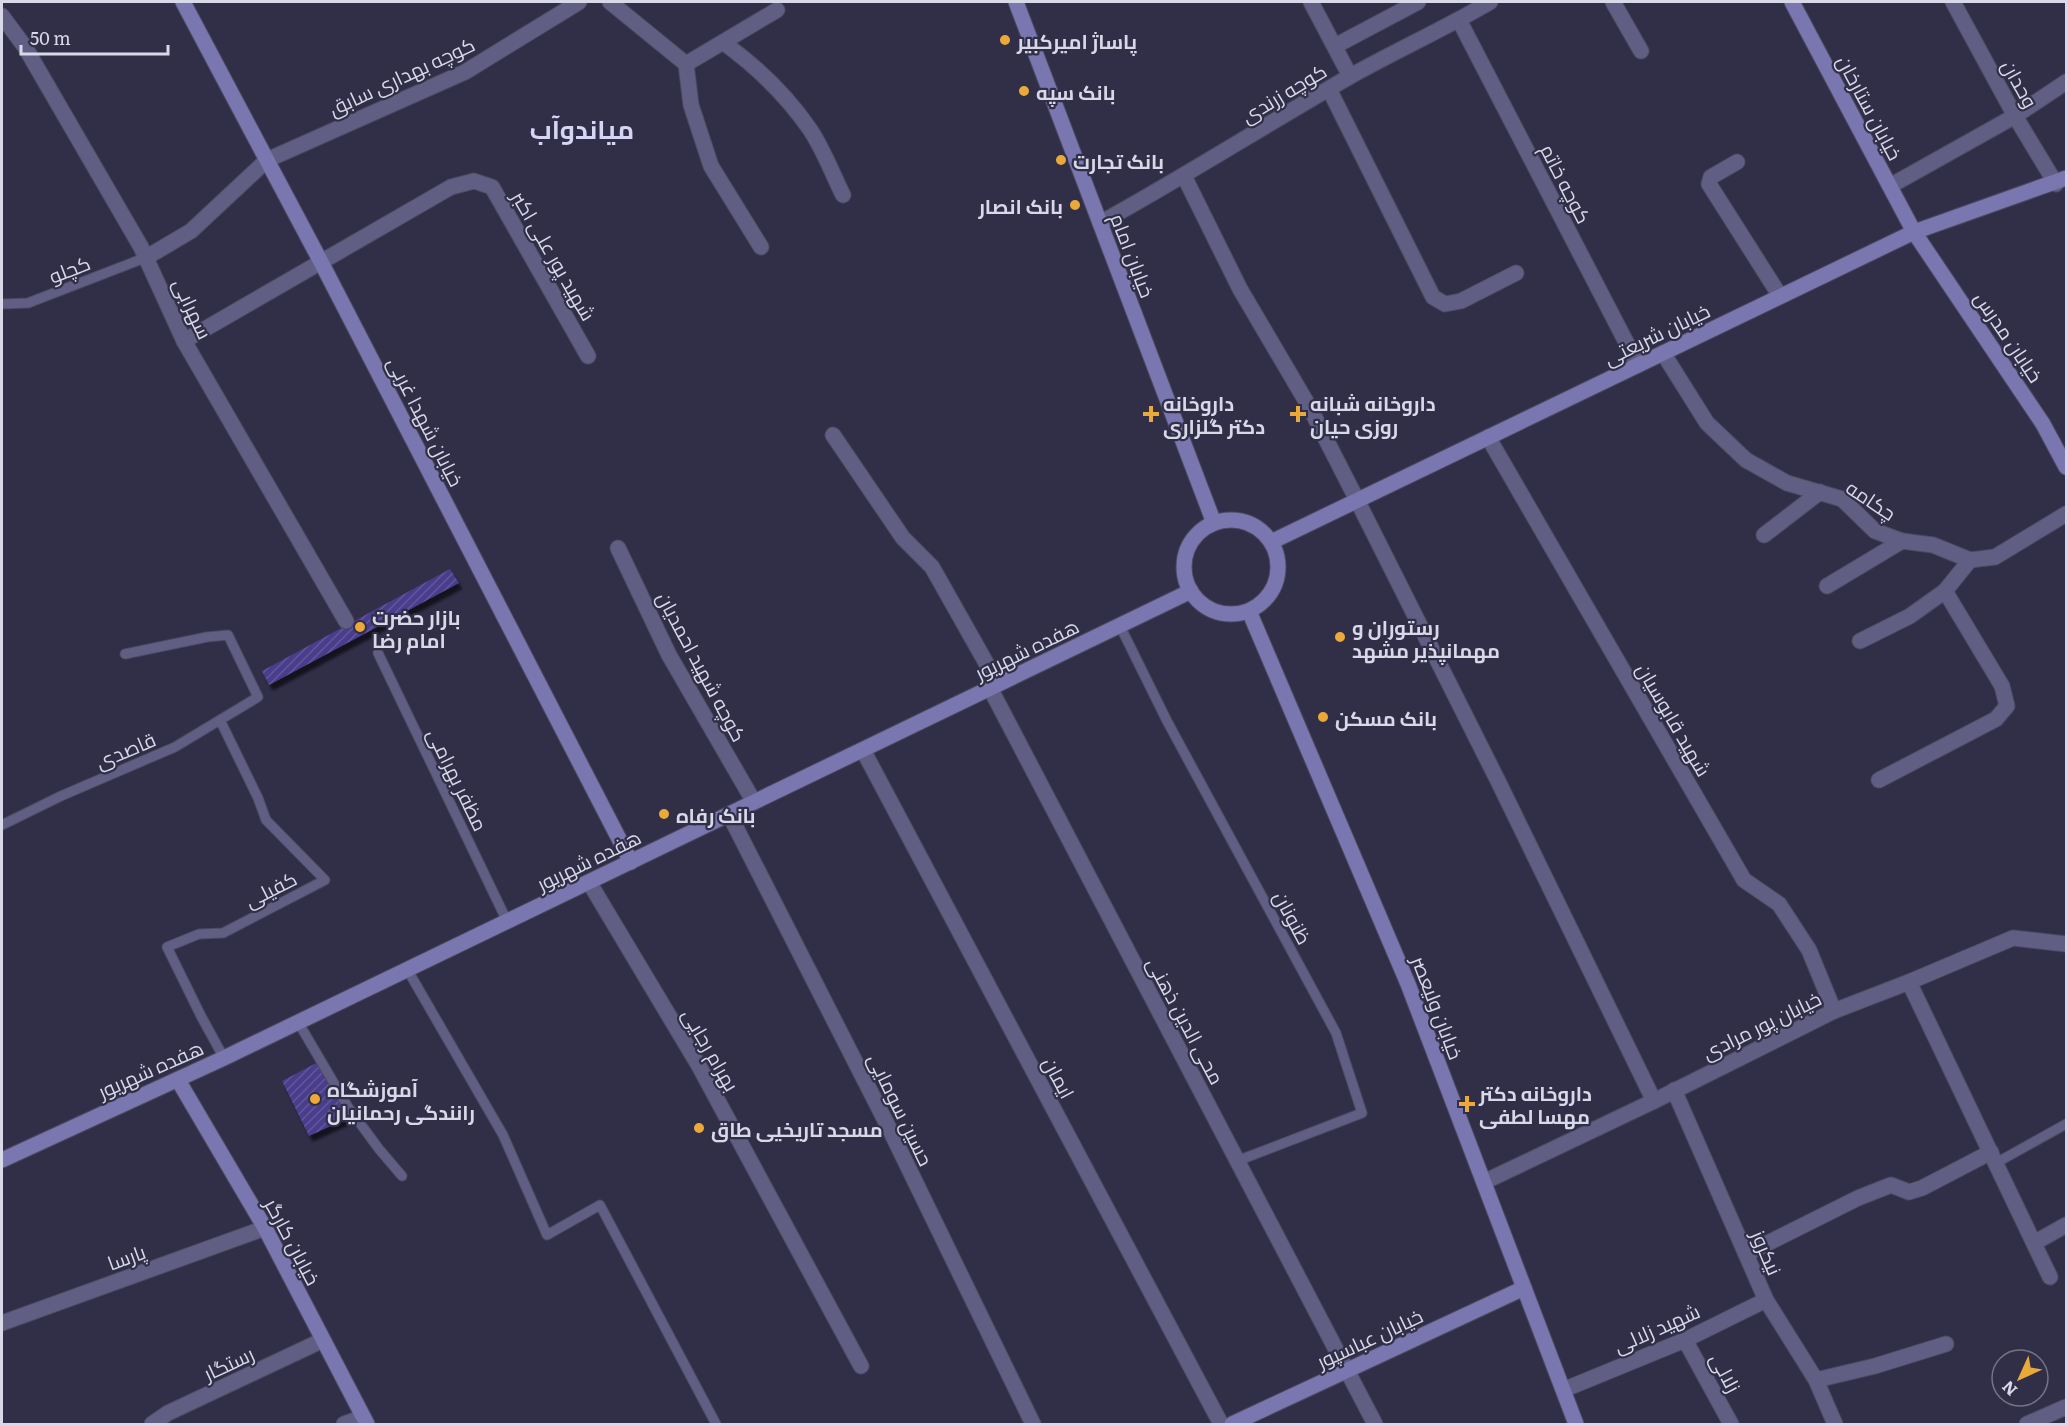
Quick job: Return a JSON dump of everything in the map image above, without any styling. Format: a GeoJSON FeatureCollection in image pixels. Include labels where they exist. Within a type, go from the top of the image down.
{"type":"FeatureCollection","features":[{"type":"Feature","properties":{"kind":"main road","name":"خیابان شهدا غربی"},"geometry":{"type":"LineString","coordinates":[[183,2],[321,262],[631,862]]}},
{"type":"Feature","properties":{"kind":"main road","name":"خیابان امام"},"geometry":{"type":"LineString","coordinates":[[1016,2],[1214,523]]}},
{"type":"Feature","properties":{"kind":"main road","name":"خیابان ستارخان"},"geometry":{"type":"LineString","coordinates":[[1792,2],[1914,232]]}},
{"type":"Feature","properties":{"kind":"main road","name":"خیابان شریعتی"},"geometry":{"type":"LineString","coordinates":[[1271,542],[1914,232],[2061,181]]}},
{"type":"Feature","properties":{"kind":"main road","name":"خیابان مدرس"},"geometry":{"type":"LineString","coordinates":[[1914,232],[2043,424],[2067,467]]}},
{"type":"Feature","properties":{"kind":"main road"},"geometry":{"type":"LineString","coordinates":[[1233,520],[1252,524],[1271,542],[1278,557],[1278,574],[1273,589],[1263,602],[1249,611],[1236,614],[1210,609],[1191,591],[1185,576],[1184,560],[1190,544],[1200,531],[1214,523],[1233,520]]}},
{"type":"Feature","properties":{"kind":"main road","name":"هفده شهریور"},"geometry":{"type":"LineString","coordinates":[[2,1160],[224,1058],[1191,591]]}},
{"type":"Feature","properties":{"kind":"main road","name":"خیابان ولیعصر"},"geometry":{"type":"LineString","coordinates":[[1249,611],[1408,984],[1576,1425]]}},
{"type":"Feature","properties":{"kind":"main road","name":"خیابان کارگر"},"geometry":{"type":"LineString","coordinates":[[178,1080],[265,1228],[365,1421]]}},
{"type":"Feature","properties":{"kind":"main road","name":"خیابان عباسپور"},"geometry":{"type":"LineString","coordinates":[[1232,1425],[1524,1288]]}},
{"type":"Feature","properties":{"kind":"street","name":"کوچه بهداری سابق"},"geometry":{"type":"LineString","coordinates":[[147,257],[191,231],[267,160],[465,72],[579,2]]}},
{"type":"Feature","properties":{"kind":"street"},"geometry":{"type":"LineString","coordinates":[[610,2],[686,64],[691,105],[711,166],[761,247]]}},
{"type":"Feature","properties":{"kind":"street"},"geometry":{"type":"LineString","coordinates":[[1311,2],[1350,76]]}},
{"type":"Feature","properties":{"kind":"street"},"geometry":{"type":"LineString","coordinates":[[1335,46],[1418,2]]}},
{"type":"Feature","properties":{"kind":"street"},"geometry":{"type":"LineString","coordinates":[[1613,2],[1641,51]]}},
{"type":"Feature","properties":{"kind":"street","name":"وحدان"},"geometry":{"type":"LineString","coordinates":[[1953,2],[2015,116],[2061,181]]}},
{"type":"Feature","properties":{"kind":"street","name":"کوچه زرندی"},"geometry":{"type":"LineString","coordinates":[[1100,223],[1185,176],[1350,76],[1459,20],[1480,4]]}},
{"type":"Feature","properties":{"kind":"street"},"geometry":{"type":"LineString","coordinates":[[686,64],[777,10]]}},
{"type":"Feature","properties":{"kind":"street","name":"سهرابی"},"geometry":{"type":"LineString","coordinates":[[2,16],[25,47],[147,257],[184,340],[346,621]]}},
{"type":"Feature","properties":{"kind":"street","name":"کوچه خاتم"},"geometry":{"type":"LineString","coordinates":[[1459,20],[1638,365]]}},
{"type":"Feature","properties":{"kind":"street"},"geometry":{"type":"LineString","coordinates":[[724,43],[750,62],[778,89],[810,129],[843,195]]}},
{"type":"Feature","properties":{"kind":"street"},"geometry":{"type":"LineString","coordinates":[[1890,186],[2015,116],[2067,82]]}},
{"type":"Feature","properties":{"kind":"street"},"geometry":{"type":"LineString","coordinates":[[1329,89],[1433,297],[1445,304],[1461,302],[1516,273]]}},
{"type":"Feature","properties":{"kind":"street"},"geometry":{"type":"LineString","coordinates":[[1737,162],[1711,177],[1709,184],[1780,296]]}},
{"type":"Feature","properties":{"kind":"street"},"geometry":{"type":"LineString","coordinates":[[1185,176],[1240,289],[1310,408],[1357,500],[1498,781],[1654,1101]]}},
{"type":"Feature","properties":{"kind":"street","name":"شهید پور علی اکبر"},"geometry":{"type":"LineString","coordinates":[[184,340],[450,187],[474,181],[492,187],[588,356]]}},
{"type":"Feature","properties":{"kind":"street","name":"چکامه"},"geometry":{"type":"LineString","coordinates":[[1663,353],[1707,423],[1746,460],[1787,483],[1842,499],[1875,531],[1902,541],[1933,545],[1970,560]]}},
{"type":"Feature","properties":{"kind":"street","name":"محی الدین ذهنی"},"geometry":{"type":"LineString","coordinates":[[833,435],[903,538],[932,567],[1375,1425]]}},
{"type":"Feature","properties":{"kind":"street","name":"شهید قابوسیان"},"geometry":{"type":"LineString","coordinates":[[1488,437],[1744,880],[1779,904],[1809,950],[1834,1011]]}},
{"type":"Feature","properties":{"kind":"street"},"geometry":{"type":"LineString","coordinates":[[1764,535],[1820,492]]}},
{"type":"Feature","properties":{"kind":"street"},"geometry":{"type":"LineString","coordinates":[[1860,641],[1910,616],[1945,591],[1970,560],[1995,557],[2067,514]]}},
{"type":"Feature","properties":{"kind":"street"},"geometry":{"type":"LineString","coordinates":[[1827,586],[1902,541]]}},
{"type":"Feature","properties":{"kind":"street","name":"کوچه شهید احمدیان"},"geometry":{"type":"LineString","coordinates":[[618,548],[669,655],[754,802]]}},
{"type":"Feature","properties":{"kind":"street"},"geometry":{"type":"LineString","coordinates":[[1879,780],[1996,719],[2007,706],[2002,686],[1945,591]]}},
{"type":"Feature","properties":{"kind":"street","name":"ایمان"},"geometry":{"type":"LineString","coordinates":[[863,750],[1221,1425]]}},
{"type":"Feature","properties":{"kind":"street","name":"حسین سومایی"},"geometry":{"type":"LineString","coordinates":[[729,814],[891,1132],[1033,1425]]}},
{"type":"Feature","properties":{"kind":"street","name":"بهرام رجایی"},"geometry":{"type":"LineString","coordinates":[[589,882],[699,1066],[861,1366]]}},
{"type":"Feature","properties":{"kind":"street","name":"خیابان پور مرادی"},"geometry":{"type":"LineString","coordinates":[[1484,1182],[1654,1101],[1834,1011],[2013,939],[2067,944]]}},
{"type":"Feature","properties":{"kind":"street"},"geometry":{"type":"LineString","coordinates":[[1909,982],[2050,1277]]}},
{"type":"Feature","properties":{"kind":"street","name":"نیکروز"},"geometry":{"type":"LineString","coordinates":[[1674,1090],[1766,1300],[1816,1380],[1835,1425]]}},
{"type":"Feature","properties":{"kind":"street"},"geometry":{"type":"LineString","coordinates":[[1746,1254],[1858,1198],[1891,1185],[1909,1192],[1994,1158]]}},
{"type":"Feature","properties":{"kind":"street"},"geometry":{"type":"LineString","coordinates":[[2034,1243],[2067,1226]]}},
{"type":"Feature","properties":{"kind":"street","name":"پارسا"},"geometry":{"type":"LineString","coordinates":[[2,1323],[265,1228]]}},
{"type":"Feature","properties":{"kind":"street","name":"شهید زلالی"},"geometry":{"type":"LineString","coordinates":[[1563,1390],[1685,1340],[1766,1300]]}},
{"type":"Feature","properties":{"kind":"street","name":"رستگار"},"geometry":{"type":"LineString","coordinates":[[152,1425],[168,1413],[323,1340]]}},
{"type":"Feature","properties":{"kind":"street","name":"زلالی"},"geometry":{"type":"LineString","coordinates":[[1685,1340],[1731,1425]]}},
{"type":"Feature","properties":{"kind":"street"},"geometry":{"type":"LineString","coordinates":[[1816,1380],[1875,1366],[1946,1344]]}},
{"type":"Feature","properties":{"kind":"street"},"geometry":{"type":"LineString","coordinates":[[2027,1425],[2067,1407]]}},
{"type":"Feature","properties":{"kind":"street"},"geometry":{"type":"LineString","coordinates":[[344,1425],[365,1421]]}},
{"type":"Feature","properties":{"kind":"lane","name":"کچلو"},"geometry":{"type":"LineString","coordinates":[[2,304],[28,303],[147,257]]}},
{"type":"Feature","properties":{"kind":"lane","name":"ظنونان"},"geometry":{"type":"LineString","coordinates":[[1119,626],[1167,721],[1336,1033],[1362,1113],[1237,1161]]}},
{"type":"Feature","properties":{"kind":"lane","name":"قاصدی"},"geometry":{"type":"LineString","coordinates":[[2,825],[61,796],[175,747],[258,697],[228,635],[207,637],[125,654]]}},
{"type":"Feature","properties":{"kind":"lane","name":"مظفر بهرامی"},"geometry":{"type":"LineString","coordinates":[[378,653],[507,921]]}},
{"type":"Feature","properties":{"kind":"lane","name":"کفیلی"},"geometry":{"type":"LineString","coordinates":[[220,720],[258,798],[266,820],[325,880],[223,933],[199,934],[167,946],[224,1058]]}},
{"type":"Feature","properties":{"kind":"lane"},"geometry":{"type":"LineString","coordinates":[[407,969],[503,1135],[547,1235],[600,1205],[716,1425]]}},
{"type":"Feature","properties":{"kind":"lane"},"geometry":{"type":"LineString","coordinates":[[298,1022],[348,1107],[402,1176]]}},
{"type":"Feature","properties":{"kind":"lane"},"geometry":{"type":"LineString","coordinates":[[1994,1158],[2067,1124]]}},
{"type":"Feature","properties":{"kind":"building","name":"بازار حضرت امام رضا"},"geometry":{"type":"Polygon","coordinates":[[[450,569],[459,583],[269,685],[262,671],[450,569]]]}},
{"type":"Feature","properties":{"kind":"building","name":"آموزشگاه رانندگی رحمانیان"},"geometry":{"type":"Polygon","coordinates":[[[320,1061],[348,1118],[309,1136],[282,1081],[320,1061]]]}},
{"type":"Feature","properties":{"kind":"place","name":"پاساژ امیرکبیر"},"geometry":{"type":"Point","coordinates":[1005,40]}},
{"type":"Feature","properties":{"kind":"place","name":"بانک سپه"},"geometry":{"type":"Point","coordinates":[1024,91]}},
{"type":"Feature","properties":{"kind":"place","name":"بانک تجارت"},"geometry":{"type":"Point","coordinates":[1061,160]}},
{"type":"Feature","properties":{"kind":"place","name":"بانک انصار"},"geometry":{"type":"Point","coordinates":[1075,205]}},
{"type":"Feature","properties":{"kind":"place","name":"داروخانه دکتر گلزاری"},"geometry":{"type":"Point","coordinates":[1151,414]}},
{"type":"Feature","properties":{"kind":"place","name":"داروخانه شبانه روزی حیان"},"geometry":{"type":"Point","coordinates":[1298,414]}},
{"type":"Feature","properties":{"kind":"place","name":"بازار حضرت امام رضا"},"geometry":{"type":"Point","coordinates":[360,627]}},
{"type":"Feature","properties":{"kind":"place","name":"رستوران و مهمانپذیر مشهد"},"geometry":{"type":"Point","coordinates":[1340,637]}},
{"type":"Feature","properties":{"kind":"place","name":"بانک مسکن"},"geometry":{"type":"Point","coordinates":[1323,717]}},
{"type":"Feature","properties":{"kind":"place","name":"بانک رفاه"},"geometry":{"type":"Point","coordinates":[664,814]}},
{"type":"Feature","properties":{"kind":"place","name":"آموزشگاه رانندگی رحمانیان"},"geometry":{"type":"Point","coordinates":[315,1099]}},
{"type":"Feature","properties":{"kind":"place","name":"داروخانه دکتر مهسا لطفی"},"geometry":{"type":"Point","coordinates":[1467,1104]}},
{"type":"Feature","properties":{"kind":"place","name":"مسجد تاریخیی طاق"},"geometry":{"type":"Point","coordinates":[699,1128]}},
{"type":"Feature","properties":{"kind":"district","name":"میاندوآب"},"geometry":{"type":"Point","coordinates":[582,127]}}]}
